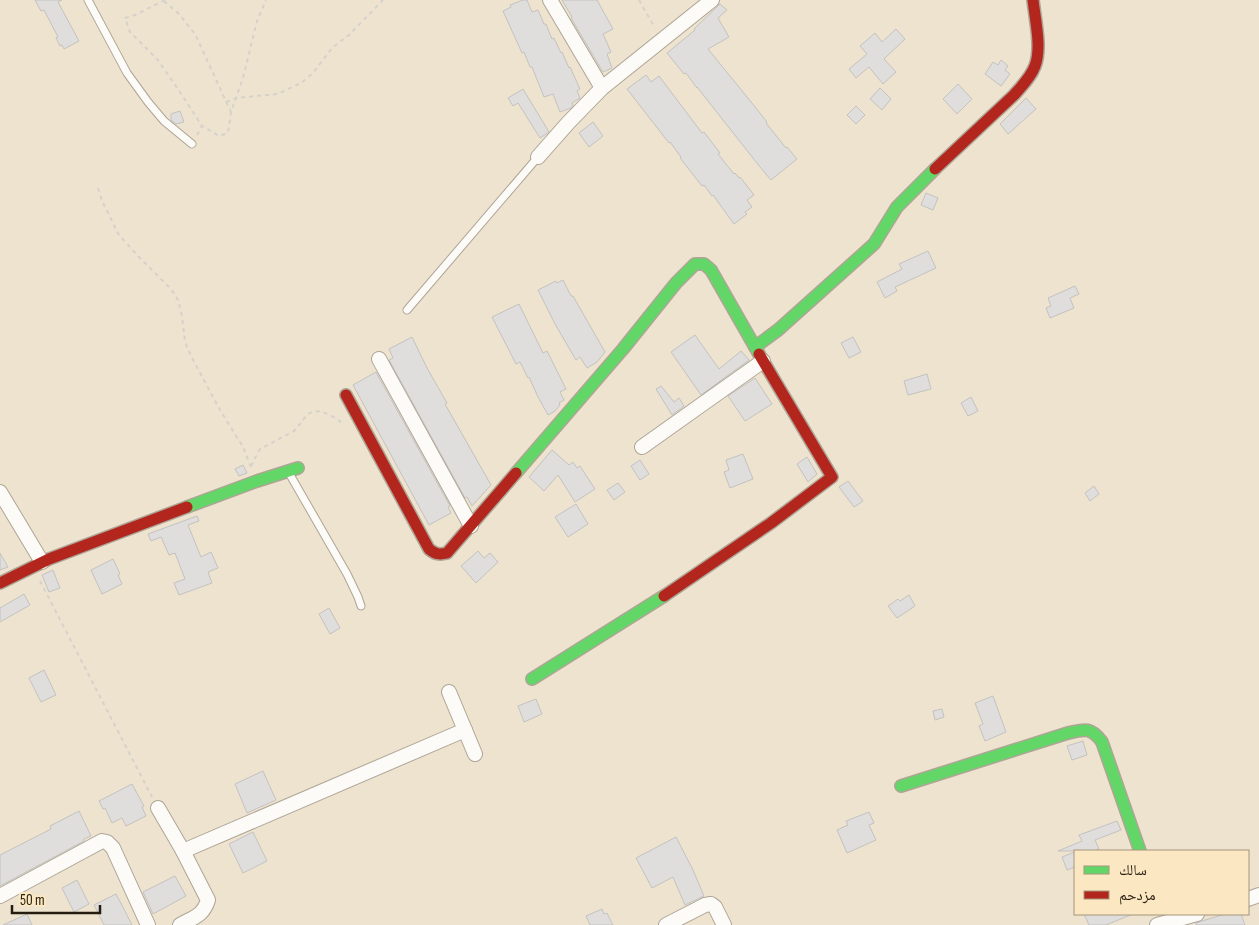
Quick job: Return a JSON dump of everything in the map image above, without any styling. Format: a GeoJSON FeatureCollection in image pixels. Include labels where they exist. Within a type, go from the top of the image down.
{"type":"FeatureCollection","features":[{"type":"Feature","properties":{"kind":"street"},"geometry":{"type":"LineString","coordinates":[[550,0],[602,88]]}},
{"type":"Feature","properties":{"kind":"street"},"geometry":{"type":"LineString","coordinates":[[538,157],[602,88],[712,0]]}},
{"type":"Feature","properties":{"kind":"street"},"geometry":{"type":"LineString","coordinates":[[755,347],[810,303],[874,244],[897,207],[1008,101],[1027,80],[1036,64],[1037,58],[1033,0]]}},
{"type":"Feature","properties":{"kind":"street"},"geometry":{"type":"LineString","coordinates":[[346,395],[429,548],[439,555],[447,553],[623,349],[676,283],[695,264],[706,264],[710,268],[832,477],[812,494],[612,631],[532,679]]}},
{"type":"Feature","properties":{"kind":"street"},"geometry":{"type":"LineString","coordinates":[[379,359],[471,526]]}},
{"type":"Feature","properties":{"kind":"street"},"geometry":{"type":"LineString","coordinates":[[642,447],[763,361]]}},
{"type":"Feature","properties":{"kind":"street"},"geometry":{"type":"LineString","coordinates":[[0,583],[37,564],[293,469]]}},
{"type":"Feature","properties":{"kind":"street"},"geometry":{"type":"LineString","coordinates":[[0,492],[37,564]]}},
{"type":"Feature","properties":{"kind":"street"},"geometry":{"type":"LineString","coordinates":[[449,692],[475,754]]}},
{"type":"Feature","properties":{"kind":"street"},"geometry":{"type":"LineString","coordinates":[[183,851],[465,730]]}},
{"type":"Feature","properties":{"kind":"street"},"geometry":{"type":"LineString","coordinates":[[901,786],[1068,733],[1089,730],[1094,732],[1102,742],[1140,850]]}},
{"type":"Feature","properties":{"kind":"street"},"geometry":{"type":"LineString","coordinates":[[158,808],[208,900],[201,914],[180,925]]}},
{"type":"Feature","properties":{"kind":"street"},"geometry":{"type":"LineString","coordinates":[[0,896],[102,841],[107,842],[113,848],[148,925]]}},
{"type":"Feature","properties":{"kind":"street"},"geometry":{"type":"LineString","coordinates":[[666,925],[705,905],[711,904],[715,907],[724,925]]}},
{"type":"Feature","properties":{"kind":"street"},"geometry":{"type":"LineString","coordinates":[[1160,920],[1190,915]]}},
{"type":"Feature","properties":{"kind":"lane"},"geometry":{"type":"LineString","coordinates":[[88,0],[127,73],[164,121],[192,144]]}},
{"type":"Feature","properties":{"kind":"lane"},"geometry":{"type":"LineString","coordinates":[[407,310],[538,157]]}},
{"type":"Feature","properties":{"kind":"lane"},"geometry":{"type":"LineString","coordinates":[[293,469],[347,574],[361,606]]}},
{"type":"Feature","properties":{"kind":"path"},"geometry":{"type":"LineString","coordinates":[[231,112],[195,34],[179,14],[164,0],[140,13],[125,18],[130,32],[157,59],[202,126],[219,136],[228,132],[231,112],[243,78],[257,21],[266,0]]}},
{"type":"Feature","properties":{"kind":"path"},"geometry":{"type":"LineString","coordinates":[[226,102],[235,99],[272,95],[300,83],[312,74],[333,47],[354,30],[383,0]]}},
{"type":"Feature","properties":{"kind":"path"},"geometry":{"type":"LineString","coordinates":[[639,0],[654,26],[658,37],[656,44]]}},
{"type":"Feature","properties":{"kind":"path"},"geometry":{"type":"LineString","coordinates":[[98,188],[105,208],[119,235],[171,289],[178,300],[185,342],[191,356],[220,410],[243,447],[257,481]]}},
{"type":"Feature","properties":{"kind":"path"},"geometry":{"type":"LineString","coordinates":[[251,466],[260,449],[294,431],[311,412],[321,412],[347,426]]}},
{"type":"Feature","properties":{"kind":"path"},"geometry":{"type":"LineString","coordinates":[[37,564],[158,808]]}},
{"type":"Feature","properties":{"kind":"building"},"geometry":{"type":"Polygon","coordinates":[[[35,0],[62,0],[58,2],[79,41],[64,49],[62,45],[60,46],[56,38],[58,37],[44,10],[41,11],[35,0]]]}},
{"type":"Feature","properties":{"kind":"building"},"geometry":{"type":"Polygon","coordinates":[[[527,0],[532,12],[538,10],[580,89],[577,91],[580,98],[572,103],[571,108],[560,112],[553,94],[544,97],[532,67],[530,67],[524,52],[522,53],[503,11],[511,7],[510,5],[527,0]]]}},
{"type":"Feature","properties":{"kind":"building"},"geometry":{"type":"Polygon","coordinates":[[[562,0],[597,0],[613,29],[603,34],[611,52],[607,54],[612,68],[603,72],[562,0]]]}},
{"type":"Feature","properties":{"kind":"building"},"geometry":{"type":"Polygon","coordinates":[[[720,4],[727,10],[718,18],[729,37],[708,49],[786,148],[797,159],[771,180],[686,73],[684,74],[667,53],[695,30],[720,4]]]}},
{"type":"Feature","properties":{"kind":"building"},"geometry":{"type":"Polygon","coordinates":[[[896,29],[905,39],[884,59],[896,72],[883,84],[869,67],[856,78],[849,69],[867,54],[860,46],[875,33],[882,42],[896,29]]]}},
{"type":"Feature","properties":{"kind":"building"},"geometry":{"type":"Polygon","coordinates":[[[1001,60],[1008,66],[1005,70],[1010,74],[1001,86],[985,74],[993,62],[998,65],[1001,60]]]}},
{"type":"Feature","properties":{"kind":"building"},"geometry":{"type":"Polygon","coordinates":[[[646,75],[651,82],[659,76],[702,133],[704,132],[720,153],[718,154],[754,195],[747,200],[752,207],[745,212],[747,214],[734,224],[713,195],[704,185],[702,186],[670,142],[627,89],[646,75]]]}},
{"type":"Feature","properties":{"kind":"building"},"geometry":{"type":"Polygon","coordinates":[[[958,84],[972,99],[957,114],[943,99],[958,84]]]}},
{"type":"Feature","properties":{"kind":"building"},"geometry":{"type":"Polygon","coordinates":[[[880,88],[891,99],[882,110],[870,99],[880,88]]]}},
{"type":"Feature","properties":{"kind":"building"},"geometry":{"type":"Polygon","coordinates":[[[523,89],[549,132],[540,138],[518,103],[513,106],[508,98],[523,89]]]}},
{"type":"Feature","properties":{"kind":"building"},"geometry":{"type":"Polygon","coordinates":[[[1026,98],[1036,109],[1008,134],[1000,124],[1026,98]]]}},
{"type":"Feature","properties":{"kind":"building"},"geometry":{"type":"Polygon","coordinates":[[[856,106],[865,115],[856,124],[847,115],[856,106]]]}},
{"type":"Feature","properties":{"kind":"building"},"geometry":{"type":"Polygon","coordinates":[[[180,111],[184,122],[176,124],[171,120],[171,114],[180,111]]]}},
{"type":"Feature","properties":{"kind":"building"},"geometry":{"type":"Polygon","coordinates":[[[593,122],[603,136],[589,147],[579,133],[593,122]]]}},
{"type":"Feature","properties":{"kind":"building"},"geometry":{"type":"Polygon","coordinates":[[[926,193],[938,198],[933,210],[921,205],[926,193]]]}},
{"type":"Feature","properties":{"kind":"building"},"geometry":{"type":"Polygon","coordinates":[[[928,251],[936,268],[895,287],[897,291],[885,298],[877,282],[902,269],[899,264],[928,251]]]}},
{"type":"Feature","properties":{"kind":"building"},"geometry":{"type":"Polygon","coordinates":[[[563,280],[605,352],[597,362],[587,368],[580,357],[576,360],[538,290],[556,281],[557,283],[563,280]]]}},
{"type":"Feature","properties":{"kind":"building"},"geometry":{"type":"Polygon","coordinates":[[[1075,286],[1079,294],[1070,298],[1074,308],[1050,318],[1046,308],[1051,306],[1048,298],[1075,286]]]}},
{"type":"Feature","properties":{"kind":"building"},"geometry":{"type":"Polygon","coordinates":[[[519,304],[543,353],[547,351],[566,389],[560,392],[564,400],[559,403],[560,405],[555,411],[548,415],[520,362],[516,364],[492,317],[519,304]]]}},
{"type":"Feature","properties":{"kind":"building"},"geometry":{"type":"Polygon","coordinates":[[[695,335],[719,369],[741,351],[749,360],[701,395],[671,352],[695,335]]]}},
{"type":"Feature","properties":{"kind":"building"},"geometry":{"type":"Polygon","coordinates":[[[412,337],[447,403],[445,404],[491,485],[472,506],[467,497],[465,498],[389,360],[393,358],[389,349],[412,337]]]}},
{"type":"Feature","properties":{"kind":"building"},"geometry":{"type":"Polygon","coordinates":[[[853,337],[861,352],[849,358],[841,343],[853,337]]]}},
{"type":"Feature","properties":{"kind":"building"},"geometry":{"type":"Polygon","coordinates":[[[376,372],[450,506],[448,507],[451,513],[429,525],[353,385],[376,372]]]}},
{"type":"Feature","properties":{"kind":"building"},"geometry":{"type":"Polygon","coordinates":[[[927,374],[931,389],[908,395],[904,381],[927,374]]]}},
{"type":"Feature","properties":{"kind":"building"},"geometry":{"type":"Polygon","coordinates":[[[755,378],[772,404],[745,421],[728,396],[755,378]]]}},
{"type":"Feature","properties":{"kind":"building"},"geometry":{"type":"Polygon","coordinates":[[[661,386],[674,402],[679,398],[684,406],[672,415],[656,389],[661,386]]]}},
{"type":"Feature","properties":{"kind":"building"},"geometry":{"type":"Polygon","coordinates":[[[971,397],[978,411],[968,416],[961,403],[971,397]]]}},
{"type":"Feature","properties":{"kind":"building"},"geometry":{"type":"Polygon","coordinates":[[[552,450],[569,465],[573,462],[577,468],[580,466],[595,489],[575,502],[558,475],[544,491],[529,477],[552,450]]]}},
{"type":"Feature","properties":{"kind":"building"},"geometry":{"type":"Polygon","coordinates":[[[743,454],[753,479],[730,488],[724,472],[729,470],[726,460],[743,454]]]}},
{"type":"Feature","properties":{"kind":"building"},"geometry":{"type":"Polygon","coordinates":[[[807,457],[817,474],[808,482],[797,464],[807,457]]]}},
{"type":"Feature","properties":{"kind":"building"},"geometry":{"type":"Polygon","coordinates":[[[640,460],[649,474],[640,480],[631,466],[640,460]]]}},
{"type":"Feature","properties":{"kind":"building"},"geometry":{"type":"Polygon","coordinates":[[[243,465],[247,473],[239,476],[235,469],[243,465]]]}},
{"type":"Feature","properties":{"kind":"building"},"geometry":{"type":"Polygon","coordinates":[[[848,481],[863,501],[854,507],[839,487],[848,481]]]}},
{"type":"Feature","properties":{"kind":"building"},"geometry":{"type":"Polygon","coordinates":[[[618,483],[625,492],[614,500],[607,490],[618,483]]]}},
{"type":"Feature","properties":{"kind":"building"},"geometry":{"type":"Polygon","coordinates":[[[1094,486],[1099,494],[1090,501],[1085,493],[1094,486]]]}},
{"type":"Feature","properties":{"kind":"building"},"geometry":{"type":"Polygon","coordinates":[[[576,504],[588,524],[568,537],[555,517],[576,504]]]}},
{"type":"Feature","properties":{"kind":"building"},"geometry":{"type":"Polygon","coordinates":[[[197,516],[199,521],[188,525],[201,557],[211,552],[218,568],[208,572],[212,583],[179,595],[174,583],[185,579],[175,553],[169,555],[161,537],[151,541],[148,534],[197,516]]]}},
{"type":"Feature","properties":{"kind":"building"},"geometry":{"type":"Polygon","coordinates":[[[478,551],[484,558],[490,553],[498,562],[476,583],[461,566],[478,551]]]}},
{"type":"Feature","properties":{"kind":"building"},"geometry":{"type":"Polygon","coordinates":[[[0,553],[8,567],[0,570],[0,553]]]}},
{"type":"Feature","properties":{"kind":"building"},"geometry":{"type":"Polygon","coordinates":[[[113,559],[120,574],[118,575],[122,584],[102,594],[91,570],[113,559]]]}},
{"type":"Feature","properties":{"kind":"building"},"geometry":{"type":"Polygon","coordinates":[[[53,570],[60,588],[49,592],[42,575],[53,570]]]}},
{"type":"Feature","properties":{"kind":"building"},"geometry":{"type":"Polygon","coordinates":[[[24,594],[30,605],[0,622],[0,608],[24,594]]]}},
{"type":"Feature","properties":{"kind":"building"},"geometry":{"type":"Polygon","coordinates":[[[909,595],[915,606],[897,618],[888,606],[898,599],[900,601],[909,595]]]}},
{"type":"Feature","properties":{"kind":"building"},"geometry":{"type":"Polygon","coordinates":[[[329,608],[340,628],[330,634],[319,614],[329,608]]]}},
{"type":"Feature","properties":{"kind":"building"},"geometry":{"type":"Polygon","coordinates":[[[44,670],[56,695],[41,702],[29,678],[44,670]]]}},
{"type":"Feature","properties":{"kind":"building"},"geometry":{"type":"Polygon","coordinates":[[[993,696],[1006,732],[985,741],[979,726],[983,724],[975,703],[993,696]]]}},
{"type":"Feature","properties":{"kind":"building"},"geometry":{"type":"Polygon","coordinates":[[[536,699],[542,714],[524,722],[518,706],[536,699]]]}},
{"type":"Feature","properties":{"kind":"building"},"geometry":{"type":"Polygon","coordinates":[[[942,709],[944,717],[935,720],[933,711],[942,709]]]}},
{"type":"Feature","properties":{"kind":"building"},"geometry":{"type":"Polygon","coordinates":[[[1083,741],[1087,755],[1072,760],[1067,746],[1083,741]]]}},
{"type":"Feature","properties":{"kind":"building"},"geometry":{"type":"Polygon","coordinates":[[[263,771],[276,800],[247,813],[235,784],[263,771]]]}},
{"type":"Feature","properties":{"kind":"building"},"geometry":{"type":"Polygon","coordinates":[[[132,784],[144,806],[142,807],[146,816],[126,826],[122,818],[112,823],[105,808],[103,809],[99,801],[132,784]]]}},
{"type":"Feature","properties":{"kind":"building"},"geometry":{"type":"Polygon","coordinates":[[[79,811],[91,836],[0,886],[0,855],[51,829],[50,826],[79,811]]]}},
{"type":"Feature","properties":{"kind":"building"},"geometry":{"type":"Polygon","coordinates":[[[869,812],[874,823],[869,825],[876,840],[847,853],[837,830],[848,825],[846,821],[869,812]]]}},
{"type":"Feature","properties":{"kind":"building"},"geometry":{"type":"Polygon","coordinates":[[[1117,821],[1121,830],[1095,840],[1099,849],[1096,850],[1058,851],[1082,841],[1079,835],[1117,821]]]}},
{"type":"Feature","properties":{"kind":"building"},"geometry":{"type":"Polygon","coordinates":[[[253,832],[267,861],[243,873],[229,844],[253,832]]]}},
{"type":"Feature","properties":{"kind":"building"},"geometry":{"type":"Polygon","coordinates":[[[676,837],[704,896],[685,905],[673,877],[652,888],[636,858],[676,837]]]}},
{"type":"Feature","properties":{"kind":"building"},"geometry":{"type":"Polygon","coordinates":[[[1074,852],[1074,867],[1067,870],[1062,857],[1074,852]]]}},
{"type":"Feature","properties":{"kind":"building"},"geometry":{"type":"Polygon","coordinates":[[[175,876],[186,896],[153,914],[143,892],[175,876]]]}},
{"type":"Feature","properties":{"kind":"building"},"geometry":{"type":"Polygon","coordinates":[[[77,880],[89,904],[74,912],[62,888],[77,880]]]}},
{"type":"Feature","properties":{"kind":"building"},"geometry":{"type":"Polygon","coordinates":[[[116,894],[132,925],[104,925],[94,905],[116,894]]]}},
{"type":"Feature","properties":{"kind":"building"},"geometry":{"type":"Polygon","coordinates":[[[602,909],[604,914],[607,913],[613,925],[590,925],[586,916],[602,909]]]}},
{"type":"Feature","properties":{"kind":"building"},"geometry":{"type":"Polygon","coordinates":[[[27,914],[32,925],[3,925],[27,914]]]}},
{"type":"Feature","properties":{"kind":"building"},"geometry":{"type":"Polygon","coordinates":[[[1084,915],[1131,915],[1106,925],[1089,925],[1084,915]]]}},
{"type":"Feature","properties":{"kind":"building"},"geometry":{"type":"Polygon","coordinates":[[[1222,915],[1241,915],[1245,925],[1196,925],[1196,923],[1222,915]]]}},
{"type":"Feature","properties":{"kind":"traffic: fast"},"geometry":{"type":"LineString","coordinates":[[755,347],[778,330],[874,244],[897,207],[935,169]]}},
{"type":"Feature","properties":{"kind":"traffic: fast"},"geometry":{"type":"LineString","coordinates":[[516,473],[623,349],[676,283],[695,264],[704,264],[711,270],[759,354]]}},
{"type":"Feature","properties":{"kind":"traffic: fast"},"geometry":{"type":"LineString","coordinates":[[187,507],[298,468]]}},
{"type":"Feature","properties":{"kind":"traffic: fast"},"geometry":{"type":"LineString","coordinates":[[532,679],[664,596]]}},
{"type":"Feature","properties":{"kind":"traffic: fast"},"geometry":{"type":"LineString","coordinates":[[901,786],[1068,733],[1087,730],[1102,742],[1140,850]]}},
{"type":"Feature","properties":{"kind":"traffic: jam"},"geometry":{"type":"LineString","coordinates":[[935,169],[1014,95],[1031,74],[1038,51],[1033,0]]}},
{"type":"Feature","properties":{"kind":"traffic: jam"},"geometry":{"type":"LineString","coordinates":[[664,596],[771,523],[832,477],[759,354]]}},
{"type":"Feature","properties":{"kind":"traffic: jam"},"geometry":{"type":"LineString","coordinates":[[346,395],[429,549],[435,553],[447,553],[516,473]]}},
{"type":"Feature","properties":{"kind":"traffic: jam"},"geometry":{"type":"LineString","coordinates":[[0,583],[49,559],[187,507]]}}]}
